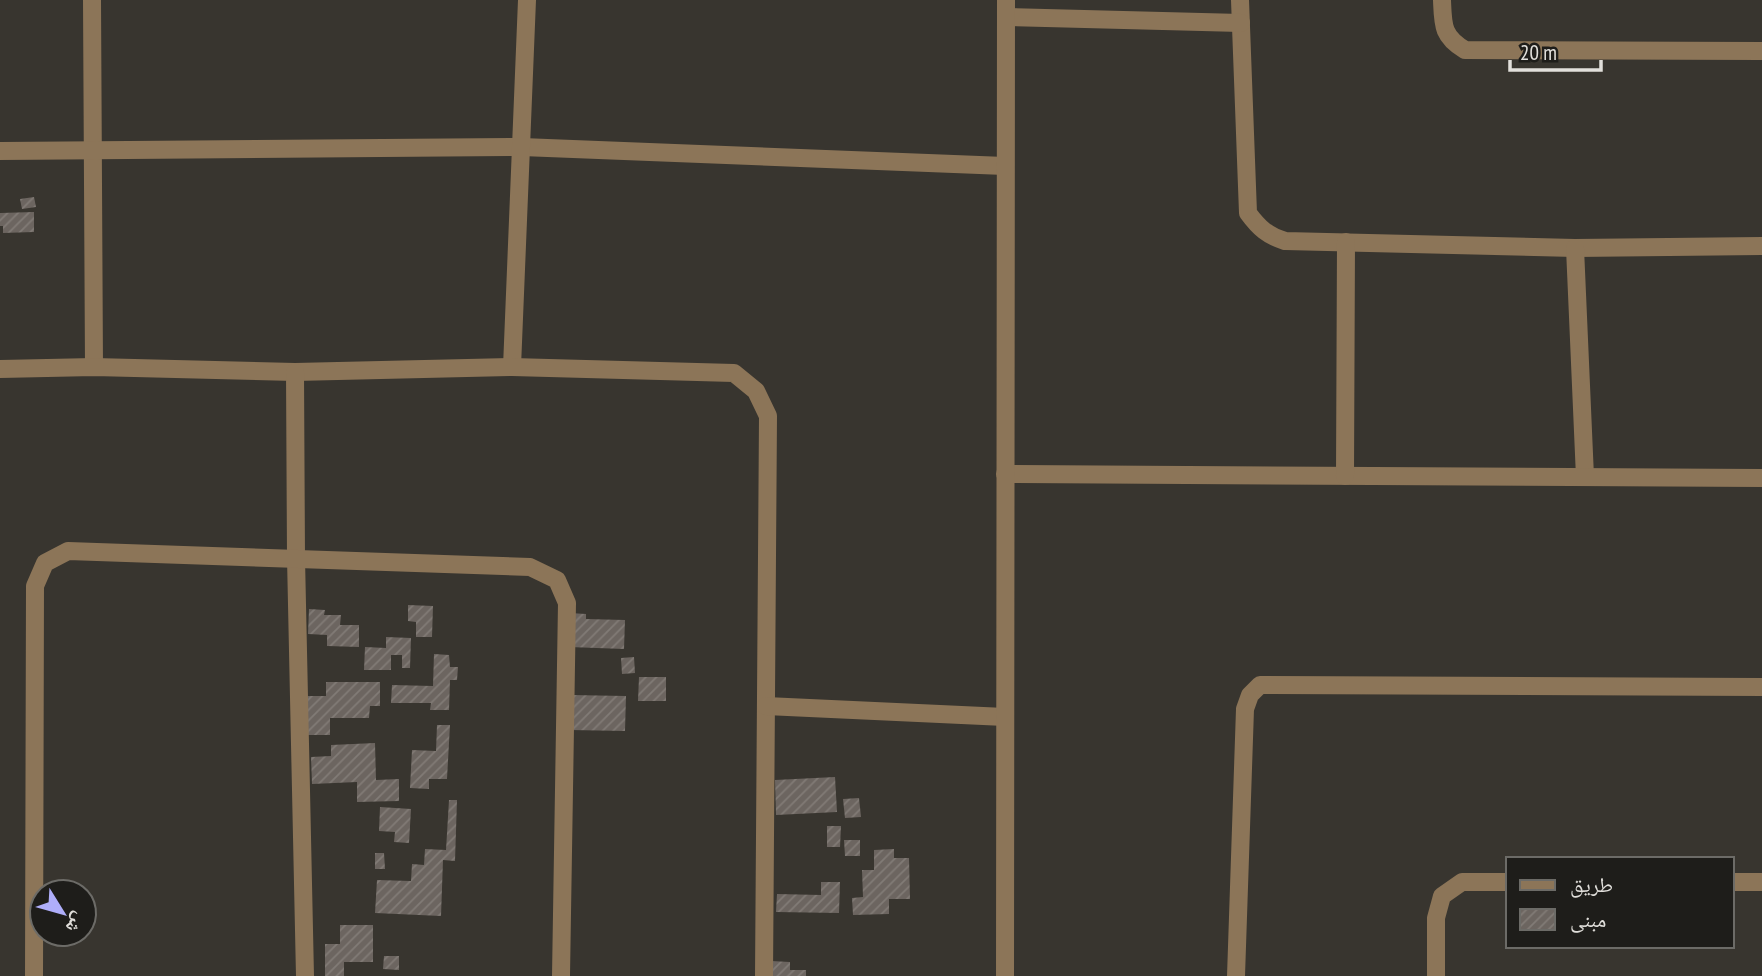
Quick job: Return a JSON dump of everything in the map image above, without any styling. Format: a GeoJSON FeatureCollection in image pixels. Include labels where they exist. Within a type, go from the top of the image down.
{"type":"FeatureCollection","features":[{"type":"Feature","properties":{"kind":"street"},"geometry":{"type":"LineString","coordinates":[[92,0],[94,367]]}},
{"type":"Feature","properties":{"kind":"street"},"geometry":{"type":"LineString","coordinates":[[512,367],[527,0]]}},
{"type":"Feature","properties":{"kind":"street"},"geometry":{"type":"LineString","coordinates":[[1240,0],[1248,214],[1271,237],[1285,241],[1574,248],[1762,246]]}},
{"type":"Feature","properties":{"kind":"street"},"geometry":{"type":"LineString","coordinates":[[1442,0],[1443,28],[1455,43],[1465,50],[1762,51]]}},
{"type":"Feature","properties":{"kind":"street"},"geometry":{"type":"LineString","coordinates":[[1005,976],[1006,9],[1241,23]]}},
{"type":"Feature","properties":{"kind":"street"},"geometry":{"type":"LineString","coordinates":[[0,151],[522,147],[1005,166]]}},
{"type":"Feature","properties":{"kind":"street"},"geometry":{"type":"LineString","coordinates":[[1345,476],[1346,242]]}},
{"type":"Feature","properties":{"kind":"street"},"geometry":{"type":"LineString","coordinates":[[1574,248],[1585,477]]}},
{"type":"Feature","properties":{"kind":"street"},"geometry":{"type":"LineString","coordinates":[[0,369],[94,367],[295,372],[512,367],[734,373],[756,391],[768,416],[764,976]]}},
{"type":"Feature","properties":{"kind":"street"},"geometry":{"type":"LineString","coordinates":[[295,372],[305,976]]}},
{"type":"Feature","properties":{"kind":"street"},"geometry":{"type":"LineString","coordinates":[[1005,474],[1762,478]]}},
{"type":"Feature","properties":{"kind":"street"},"geometry":{"type":"LineString","coordinates":[[34,976],[36,586],[45,563],[68,551],[530,567],[557,580],[567,603],[561,976]]}},
{"type":"Feature","properties":{"kind":"street"},"geometry":{"type":"LineString","coordinates":[[1236,976],[1245,709],[1250,695],[1260,685],[1762,687]]}},
{"type":"Feature","properties":{"kind":"street"},"geometry":{"type":"LineString","coordinates":[[765,706],[1005,717]]}},
{"type":"Feature","properties":{"kind":"street"},"geometry":{"type":"LineString","coordinates":[[1436,976],[1436,918],[1442,896],[1462,882],[1506,882]]}},
{"type":"Feature","properties":{"kind":"street"},"geometry":{"type":"LineString","coordinates":[[1734,882],[1762,882]]}},
{"type":"Feature","properties":{"kind":"building"},"geometry":{"type":"Polygon","coordinates":[[[34,197],[36,207],[22,209],[20,199],[34,197]]]}},
{"type":"Feature","properties":{"kind":"building"},"geometry":{"type":"Polygon","coordinates":[[[34,212],[34,232],[3,233],[0,213],[34,212]]]}},
{"type":"Feature","properties":{"kind":"building"},"geometry":{"type":"Polygon","coordinates":[[[408,605],[433,606],[432,637],[416,637],[416,622],[408,621],[408,605]]]}},
{"type":"Feature","properties":{"kind":"building"},"geometry":{"type":"Polygon","coordinates":[[[309,609],[325,610],[324,615],[341,615],[340,625],[359,625],[359,647],[327,646],[327,635],[308,634],[309,609]]]}},
{"type":"Feature","properties":{"kind":"building"},"geometry":{"type":"Polygon","coordinates":[[[570,613],[586,614],[586,619],[625,620],[624,649],[569,647],[570,613]]]}},
{"type":"Feature","properties":{"kind":"building"},"geometry":{"type":"Polygon","coordinates":[[[386,637],[411,638],[410,668],[402,668],[402,655],[391,655],[391,670],[364,670],[365,647],[386,648],[386,637]]]}},
{"type":"Feature","properties":{"kind":"building"},"geometry":{"type":"Polygon","coordinates":[[[434,654],[449,655],[450,667],[458,667],[457,680],[450,680],[449,710],[430,710],[431,703],[391,703],[392,685],[433,686],[434,654]]]}},
{"type":"Feature","properties":{"kind":"building"},"geometry":{"type":"Polygon","coordinates":[[[634,657],[635,673],[622,674],[621,658],[634,657]]]}},
{"type":"Feature","properties":{"kind":"building"},"geometry":{"type":"Polygon","coordinates":[[[639,677],[666,677],[666,701],[638,701],[639,677]]]}},
{"type":"Feature","properties":{"kind":"building"},"geometry":{"type":"Polygon","coordinates":[[[326,682],[380,682],[380,706],[370,706],[369,718],[330,718],[330,735],[306,735],[306,696],[326,696],[326,682]]]}},
{"type":"Feature","properties":{"kind":"building"},"geometry":{"type":"Polygon","coordinates":[[[571,695],[626,696],[625,731],[570,730],[571,695]]]}},
{"type":"Feature","properties":{"kind":"building"},"geometry":{"type":"Polygon","coordinates":[[[437,725],[450,725],[447,779],[429,779],[429,789],[410,788],[412,750],[436,751],[437,725]]]}},
{"type":"Feature","properties":{"kind":"building"},"geometry":{"type":"Polygon","coordinates":[[[375,743],[376,780],[399,779],[399,801],[357,802],[357,782],[312,784],[311,757],[331,756],[331,745],[375,743]]]}},
{"type":"Feature","properties":{"kind":"building"},"geometry":{"type":"Polygon","coordinates":[[[835,777],[837,812],[776,815],[775,780],[835,777]]]}},
{"type":"Feature","properties":{"kind":"building"},"geometry":{"type":"Polygon","coordinates":[[[859,798],[861,817],[845,818],[843,799],[859,798]]]}},
{"type":"Feature","properties":{"kind":"building"},"geometry":{"type":"Polygon","coordinates":[[[449,800],[457,800],[455,861],[443,860],[441,916],[375,913],[377,880],[411,881],[412,864],[424,865],[425,849],[446,850],[449,800]]]}},
{"type":"Feature","properties":{"kind":"building"},"geometry":{"type":"Polygon","coordinates":[[[380,807],[411,809],[409,843],[394,842],[395,832],[379,831],[380,807]]]}},
{"type":"Feature","properties":{"kind":"building"},"geometry":{"type":"Polygon","coordinates":[[[827,826],[841,826],[840,847],[827,847],[827,826]]]}},
{"type":"Feature","properties":{"kind":"building"},"geometry":{"type":"Polygon","coordinates":[[[844,840],[860,840],[860,856],[845,856],[844,840]]]}},
{"type":"Feature","properties":{"kind":"building"},"geometry":{"type":"Polygon","coordinates":[[[894,849],[894,858],[909,858],[910,899],[889,899],[889,914],[853,915],[852,898],[863,897],[862,870],[874,870],[874,850],[894,849]]]}},
{"type":"Feature","properties":{"kind":"building"},"geometry":{"type":"Polygon","coordinates":[[[375,853],[384,853],[385,869],[375,869],[375,853]]]}},
{"type":"Feature","properties":{"kind":"building"},"geometry":{"type":"Polygon","coordinates":[[[821,882],[840,882],[839,913],[776,912],[777,894],[821,895],[821,882]]]}},
{"type":"Feature","properties":{"kind":"building"},"geometry":{"type":"Polygon","coordinates":[[[340,925],[373,925],[373,962],[344,962],[344,976],[325,976],[325,944],[340,944],[340,925]]]}},
{"type":"Feature","properties":{"kind":"building"},"geometry":{"type":"Polygon","coordinates":[[[384,956],[399,956],[399,970],[383,969],[384,956]]]}},
{"type":"Feature","properties":{"kind":"building"},"geometry":{"type":"Polygon","coordinates":[[[771,961],[790,962],[790,970],[806,970],[806,976],[771,976],[771,961]]]}}]}
